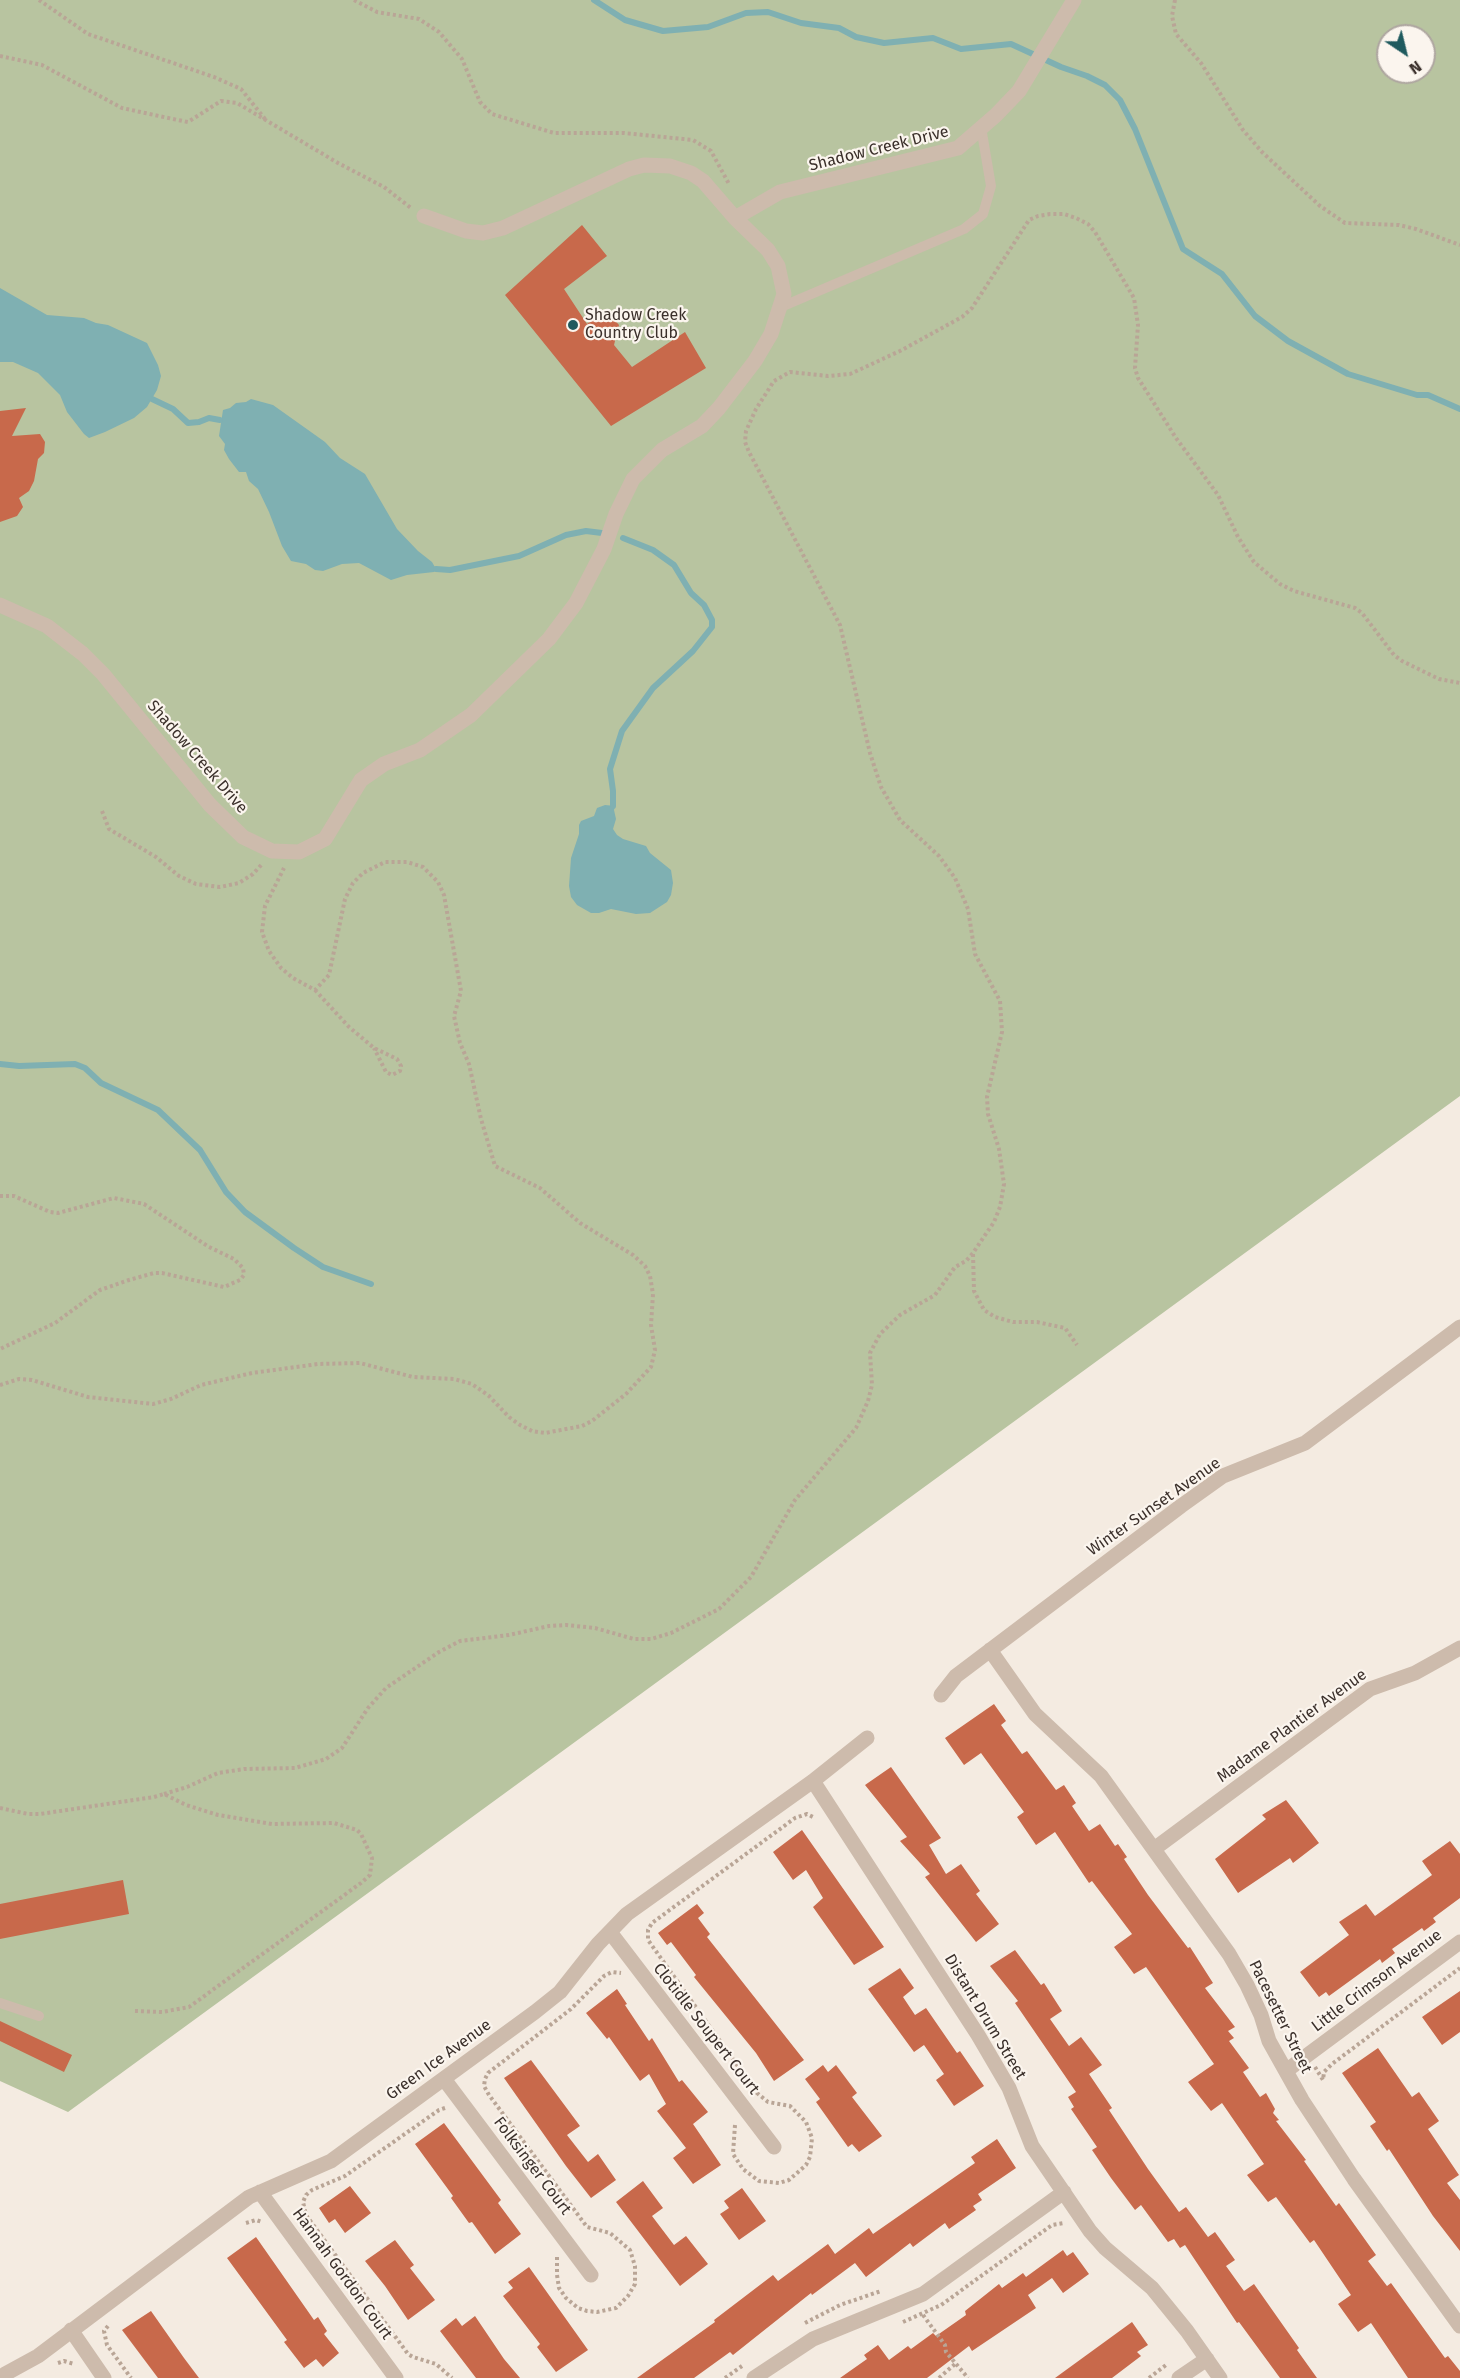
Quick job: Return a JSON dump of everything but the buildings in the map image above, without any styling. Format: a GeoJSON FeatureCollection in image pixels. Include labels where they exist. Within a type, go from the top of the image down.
{"type":"FeatureCollection","features":[{"type":"Feature","properties":{"kind":"street","name":"Shadow Creek Drive"},"geometry":{"type":"LineString","coordinates":[[735,218],[780,192],[958,148],[996,115],[1019,91],[1074,0]]}},
{"type":"Feature","properties":{"kind":"street","name":"Shadow Creek Drive"},"geometry":{"type":"LineString","coordinates":[[0,605],[47,626],[83,654],[103,674],[210,805],[243,837],[272,851],[299,852],[325,839],[361,780],[384,764],[420,750],[471,715],[549,639],[576,603],[604,549],[616,514],[633,478],[662,450],[702,426],[720,408],[755,361],[771,334],[784,294],[778,266],[768,250],[735,218],[703,181],[691,173],[670,166],[644,165],[629,169],[503,228],[483,233],[466,231],[424,216]]}},
{"type":"Feature","properties":{"kind":"street","name":"Winter Sunset Avenue"},"geometry":{"type":"LineString","coordinates":[[941,1695],[956,1676],[1223,1476],[1305,1443],[1460,1327]]}},
{"type":"Feature","properties":{"kind":"street","name":"Madame Plantier Avenue"},"geometry":{"type":"LineString","coordinates":[[1154,1849],[1370,1689],[1415,1673],[1460,1648]]}},
{"type":"Feature","properties":{"kind":"street","name":"Pacesetter Street"},"geometry":{"type":"LineString","coordinates":[[990,1650],[1035,1714],[1101,1776],[1154,1849],[1238,1970],[1261,2015],[1269,2041],[1302,2100],[1354,2179],[1460,2326]]}},
{"type":"Feature","properties":{"kind":"street","name":"Green Ice Avenue"},"geometry":{"type":"LineString","coordinates":[[4,2374],[38,2356],[218,2219],[260,2192],[331,2161],[535,2012],[560,1992],[627,1914],[813,1781],[867,1738]]}},
{"type":"Feature","properties":{"kind":"street","name":"Distant Drum Street"},"geometry":{"type":"LineString","coordinates":[[813,1781],[978,2035],[1009,2088],[1032,2146],[1090,2231],[1105,2248],[1152,2288],[1170,2308],[1220,2378]]}},
{"type":"Feature","properties":{"kind":"street","name":"Clotidle Soupert Court"},"geometry":{"type":"LineString","coordinates":[[610,1932],[774,2147]]}},
{"type":"Feature","properties":{"kind":"street","name":"Little Crimson Avenue"},"geometry":{"type":"LineString","coordinates":[[1286,2071],[1460,1942]]}},
{"type":"Feature","properties":{"kind":"street","name":"Folksinger Court"},"geometry":{"type":"LineString","coordinates":[[444,2079],[591,2275]]}},
{"type":"Feature","properties":{"kind":"street","name":"Hannah Gordon Court"},"geometry":{"type":"LineString","coordinates":[[260,2192],[396,2378]]}},
{"type":"Feature","properties":{"kind":"street"},"geometry":{"type":"LineString","coordinates":[[754,2378],[813,2338],[923,2294],[1064,2192]]}},
{"type":"Feature","properties":{"kind":"street"},"geometry":{"type":"LineString","coordinates":[[71,2330],[104,2378]]}},
{"type":"Feature","properties":{"kind":"street"},"geometry":{"type":"LineString","coordinates":[[1179,2378],[1207,2360]]}},
{"type":"Feature","properties":{"kind":"lane"},"geometry":{"type":"LineString","coordinates":[[781,307],[964,229],[983,214],[991,186],[981,127]]}},
{"type":"Feature","properties":{"kind":"lane"},"geometry":{"type":"LineString","coordinates":[[0,2003],[39,2016]]}},
{"type":"Feature","properties":{"kind":"path"},"geometry":{"type":"LineString","coordinates":[[39,0],[88,34],[214,77],[242,89],[266,119]]}},
{"type":"Feature","properties":{"kind":"path"},"geometry":{"type":"LineString","coordinates":[[354,0],[377,12],[413,18],[431,25],[448,40],[462,59],[480,102],[487,110],[499,117],[554,133],[624,133],[700,142],[718,160],[729,184],[732,194],[723,202]]}},
{"type":"Feature","properties":{"kind":"path"},"geometry":{"type":"LineString","coordinates":[[1175,0],[1172,16],[1176,34],[1201,63],[1243,130],[1262,152],[1320,206],[1345,223],[1400,225],[1460,245]]}},
{"type":"Feature","properties":{"kind":"path"},"geometry":{"type":"LineString","coordinates":[[0,56],[42,65],[122,108],[188,122],[215,104],[228,100],[237,103],[338,163],[384,187],[405,205],[424,216]]}},
{"type":"Feature","properties":{"kind":"path"},"geometry":{"type":"LineString","coordinates":[[0,1808],[40,1814],[154,1797],[187,1787],[218,1773],[244,1769],[295,1768],[326,1760],[342,1748],[368,1708],[386,1688],[447,1647],[460,1641],[566,1625],[595,1628],[634,1639],[651,1639],[671,1633],[719,1609],[751,1577],[795,1500],[856,1428],[868,1401],[872,1385],[870,1353],[880,1334],[900,1315],[935,1295],[956,1268],[974,1253],[994,1222],[1003,1195],[1002,1164],[988,1114],[987,1097],[1002,1032],[1000,1001],[975,954],[968,909],[955,878],[939,856],[900,820],[881,787],[870,753],[840,626],[745,442],[746,431],[756,409],[774,381],[790,372],[828,376],[850,374],[900,351],[962,317],[972,308],[1029,220],[1050,214],[1064,214],[1076,218],[1088,224],[1095,232],[1134,298],[1138,325],[1135,368],[1138,378],[1176,438],[1218,495],[1238,537],[1254,562],[1280,584],[1294,591],[1355,608],[1362,613],[1394,655],[1402,661],[1439,680],[1460,683]]}},
{"type":"Feature","properties":{"kind":"path"},"geometry":{"type":"LineString","coordinates":[[102,811],[109,828],[156,857],[179,876],[202,886],[220,887],[245,881],[266,860]]}},
{"type":"Feature","properties":{"kind":"path"},"geometry":{"type":"LineString","coordinates":[[0,1385],[19,1379],[32,1380],[88,1397],[142,1405],[171,1399],[201,1385],[252,1373],[318,1364],[360,1363],[413,1377],[462,1380],[489,1396],[520,1425],[532,1431],[545,1433],[582,1426],[592,1421],[643,1378],[651,1367],[655,1350],[651,1325],[652,1284],[645,1266],[633,1255],[580,1223],[540,1188],[495,1166],[481,1119],[469,1064],[460,1043],[454,1016],[461,991],[459,977],[444,895],[431,872],[416,863],[393,861],[377,865],[363,873],[353,883],[340,918],[329,975],[315,990]]}},
{"type":"Feature","properties":{"kind":"path"},"geometry":{"type":"LineString","coordinates":[[282,862],[284,871],[265,906],[261,927],[269,951],[281,968],[293,978],[315,990],[349,1027],[374,1048],[397,1059],[401,1066],[400,1071],[392,1075],[386,1072],[374,1048]]}},
{"type":"Feature","properties":{"kind":"path"},"geometry":{"type":"LineString","coordinates":[[0,1196],[14,1196],[50,1212],[58,1213],[114,1198],[144,1204],[209,1247],[234,1259],[243,1268],[244,1275],[240,1281],[224,1287],[162,1273],[129,1280],[100,1290],[55,1323],[0,1349]]}},
{"type":"Feature","properties":{"kind":"path"},"geometry":{"type":"LineString","coordinates":[[974,1253],[974,1291],[984,1310],[994,1317],[1013,1322],[1037,1322],[1065,1328],[1077,1345]]}},
{"type":"Feature","properties":{"kind":"path"},"geometry":{"type":"LineString","coordinates":[[135,2011],[162,2012],[189,2007],[361,1883],[370,1875],[372,1867],[370,1849],[361,1834],[341,1824],[327,1822],[272,1824],[254,1821],[196,1809],[164,1794]]}},
{"type":"Feature","properties":{"kind":"path"},"geometry":{"type":"LineString","coordinates":[[733,2120],[735,2126],[733,2154],[743,2169],[759,2181],[778,2183],[789,2180],[806,2165],[810,2157],[812,2138],[806,2122],[790,2106],[768,2102],[757,2093],[648,1940],[648,1930],[652,1923],[795,1818],[807,1814],[813,1815],[819,1822]]}},
{"type":"Feature","properties":{"kind":"path"},"geometry":{"type":"LineString","coordinates":[[1308,2055],[1323,2080],[1324,2072],[1332,2064],[1460,1968]]}},
{"type":"Feature","properties":{"kind":"path"},"geometry":{"type":"LineString","coordinates":[[557,2252],[559,2288],[566,2298],[578,2308],[597,2312],[616,2308],[628,2296],[635,2284],[635,2266],[630,2250],[610,2233],[586,2227],[489,2095],[484,2086],[485,2079],[488,2073],[571,2009],[604,1976],[612,1972],[625,1976]]}},
{"type":"Feature","properties":{"kind":"path"},"geometry":{"type":"LineString","coordinates":[[450,2110],[439,2110],[345,2176],[312,2190],[303,2202],[306,2215],[408,2354],[436,2364],[452,2378]]}},
{"type":"Feature","properties":{"kind":"path"},"geometry":{"type":"LineString","coordinates":[[239,2228],[256,2220],[270,2227]]}},
{"type":"Feature","properties":{"kind":"path"},"geometry":{"type":"LineString","coordinates":[[802,2325],[840,2305],[890,2288]]}},
{"type":"Feature","properties":{"kind":"path"},"geometry":{"type":"LineString","coordinates":[[923,2315],[945,2345],[946,2352],[968,2378]]}},
{"type":"Feature","properties":{"kind":"path"},"geometry":{"type":"LineString","coordinates":[[113,2322],[104,2331],[105,2340],[131,2378]]}},
{"type":"Feature","properties":{"kind":"path"},"geometry":{"type":"LineString","coordinates":[[725,2378],[749,2360]]}},
{"type":"Feature","properties":{"kind":"path"},"geometry":{"type":"LineString","coordinates":[[53,2367],[64,2361],[77,2366]]}},
{"type":"Feature","properties":{"kind":"path"},"geometry":{"type":"LineString","coordinates":[[1149,2378],[1173,2361]]}},
{"type":"Feature","properties":{"kind":"path"},"geometry":{"type":"LineString","coordinates":[[939,2378],[955,2364]]}},
{"type":"Feature","properties":{"kind":"green space"},"geometry":{"type":"Polygon","coordinates":[[[0,0],[1460,0],[1460,1096],[68,2112],[0,2081],[0,0]]]}},
{"type":"Feature","properties":{"kind":"water"},"geometry":{"type":"Polygon","coordinates":[[[0,288],[47,315],[84,318],[108,325],[147,343],[161,376],[157,390],[147,407],[134,418],[105,432],[89,438],[84,434],[67,412],[60,395],[38,373],[13,362],[0,362],[0,288]]]}},
{"type":"Feature","properties":{"kind":"water"},"geometry":{"type":"Polygon","coordinates":[[[251,399],[273,405],[325,442],[340,458],[365,474],[397,529],[432,562],[436,569],[434,572],[407,575],[391,580],[359,563],[342,564],[323,571],[291,561],[282,546],[258,489],[249,481],[246,472],[239,472],[229,459],[224,450],[225,444],[219,436],[223,410],[251,399]]]}},
{"type":"Feature","properties":{"kind":"water"},"geometry":{"type":"Polygon","coordinates":[[[605,805],[615,806],[616,819],[613,829],[617,835],[646,846],[650,853],[671,870],[673,883],[671,895],[667,902],[650,913],[636,914],[611,909],[591,913],[577,905],[571,897],[569,886],[571,858],[579,834],[579,825],[581,821],[594,816],[597,808],[605,805]]]}},
{"type":"Feature","properties":{"kind":"waterway"},"geometry":{"type":"LineString","coordinates":[[594,0],[625,20],[663,31],[708,27],[746,13],[768,12],[801,23],[839,28],[856,37],[884,43],[933,38],[961,49],[1011,44],[1087,76],[1105,85],[1120,100],[1135,129],[1183,249],[1222,274],[1255,316],[1288,341],[1348,374],[1417,395],[1428,395],[1460,409]]}},
{"type":"Feature","properties":{"kind":"waterway"},"geometry":{"type":"LineString","coordinates":[[152,399],[173,409],[188,423],[209,418],[220,420]]}},
{"type":"Feature","properties":{"kind":"waterway"},"geometry":{"type":"LineString","coordinates":[[436,569],[450,570],[519,556],[566,535],[586,531],[602,533]]}},
{"type":"Feature","properties":{"kind":"waterway"},"geometry":{"type":"LineString","coordinates":[[613,806],[610,769],[622,731],[653,688],[693,651],[712,627],[712,620],[704,605],[691,593],[674,565],[653,550],[623,538]]}},
{"type":"Feature","properties":{"kind":"waterway"},"geometry":{"type":"LineString","coordinates":[[0,1064],[19,1066],[75,1064],[85,1068],[101,1083],[158,1110],[200,1150],[226,1192],[245,1212],[323,1267],[371,1284]]}},
{"type":"Feature","properties":{"kind":"place","name":"Shadow Creek Country Club"},"geometry":{"type":"Point","coordinates":[573,325]}}]}
